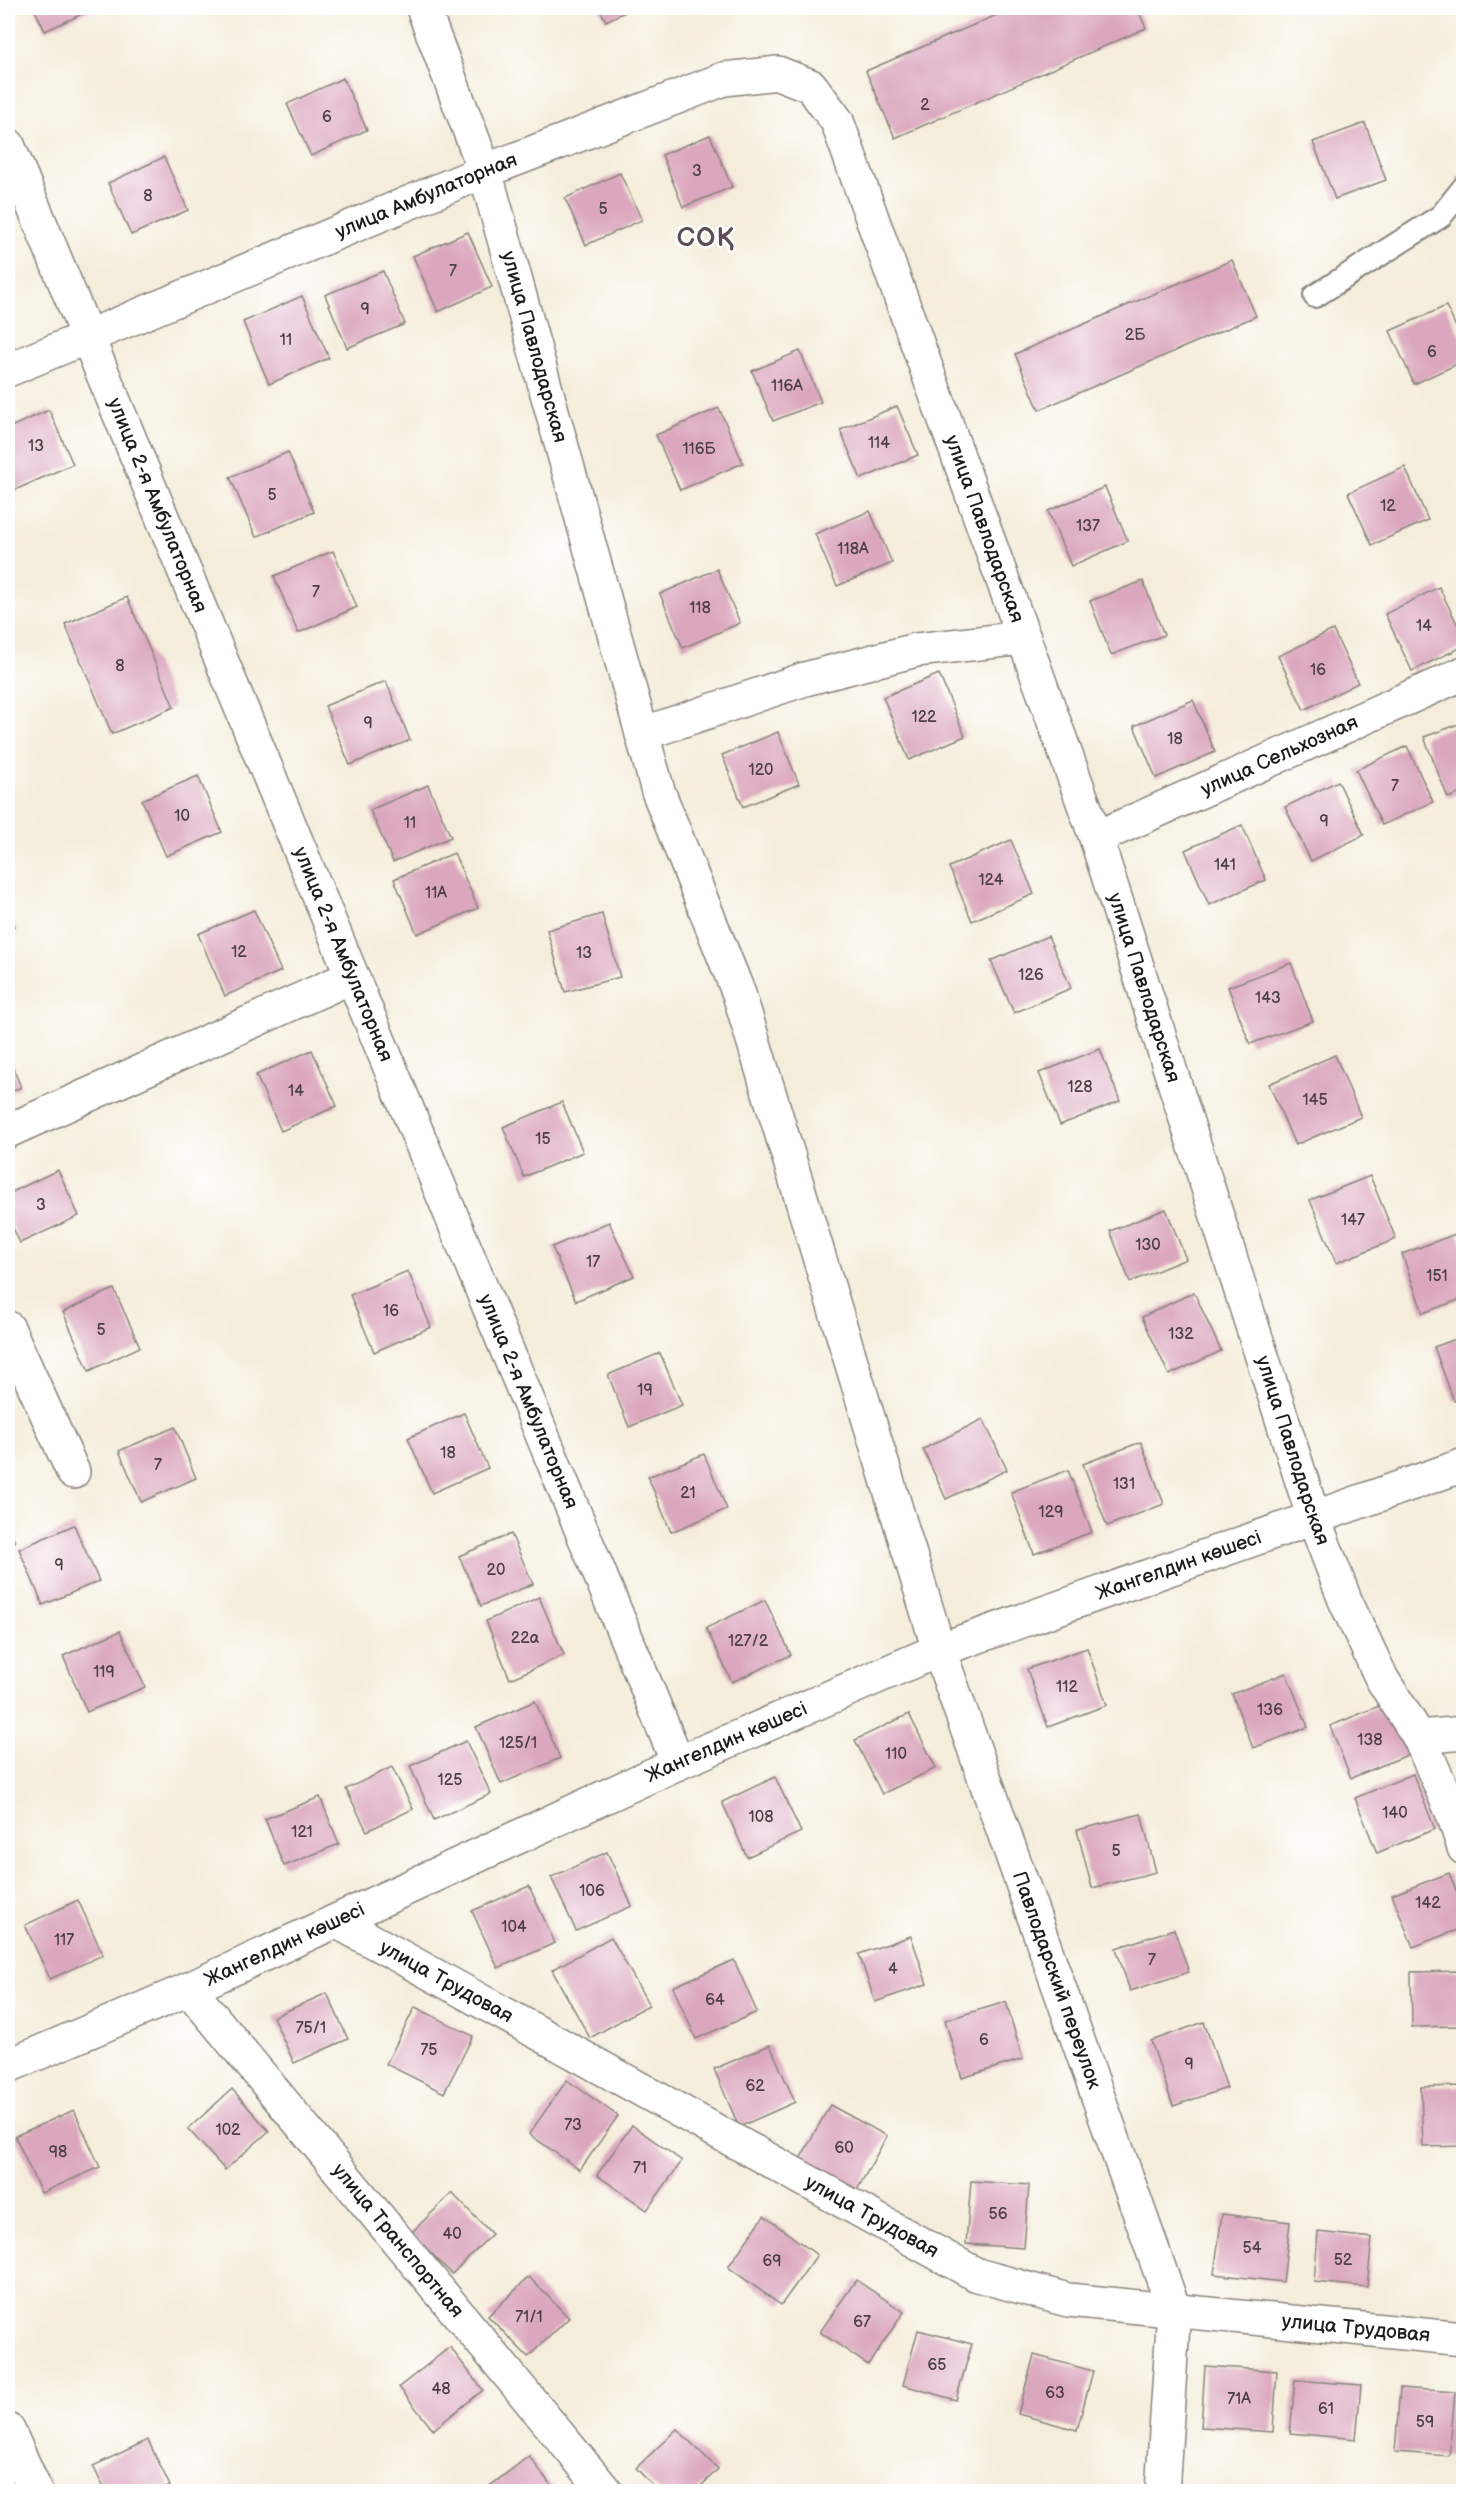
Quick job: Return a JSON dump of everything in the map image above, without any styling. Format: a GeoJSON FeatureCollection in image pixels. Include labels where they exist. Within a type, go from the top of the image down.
{"type":"FeatureCollection","features":[{"type":"Feature","properties":{"kind":"street","name":"улица Павлодарская"},"geometry":{"type":"LineString","coordinates":[[423,8],[485,171],[658,791],[739,994],[939,1650]]}},
{"type":"Feature","properties":{"kind":"street","name":"улица Амбулаторная"},"geometry":{"type":"LineString","coordinates":[[8,370],[485,171],[724,80],[778,74],[811,86],[837,121]]}},
{"type":"Feature","properties":{"kind":"street","name":"улица Павлодарская"},"geometry":{"type":"LineString","coordinates":[[837,121],[1096,838],[1314,1519],[1345,1600],[1382,1680],[1419,1737],[1464,1848]]}},
{"type":"Feature","properties":{"kind":"street","name":"улица 2-я Амбулаторная"},"geometry":{"type":"LineString","coordinates":[[8,145],[678,1762]]}},
{"type":"Feature","properties":{"kind":"street"},"geometry":{"type":"LineString","coordinates":[[642,734],[805,679],[916,650],[1024,638]]}},
{"type":"Feature","properties":{"kind":"street","name":"улица Сельхозная"},"geometry":{"type":"LineString","coordinates":[[1096,838],[1464,673]]}},
{"type":"Feature","properties":{"kind":"street"},"geometry":{"type":"LineString","coordinates":[[8,1131],[351,977]]}},
{"type":"Feature","properties":{"kind":"street"},"geometry":{"type":"LineString","coordinates":[[8,1328],[73,1472]]}},
{"type":"Feature","properties":{"kind":"street","name":"Жангелдин көшесі"},"geometry":{"type":"LineString","coordinates":[[8,2066],[189,1989],[678,1762],[939,1650],[1464,1465]]}},
{"type":"Feature","properties":{"kind":"street","name":"Павлодарский переулок"},"geometry":{"type":"LineString","coordinates":[[939,1650],[1174,2310]]}},
{"type":"Feature","properties":{"kind":"street"},"geometry":{"type":"LineString","coordinates":[[1419,1737],[1464,1733]]}},
{"type":"Feature","properties":{"kind":"street","name":"улица Трудовая"},"geometry":{"type":"LineString","coordinates":[[336,1921],[977,2275],[1068,2300],[1464,2338]]}},
{"type":"Feature","properties":{"kind":"street","name":"улица Транспортная"},"geometry":{"type":"LineString","coordinates":[[189,1989],[606,2492]]}},
{"type":"Feature","properties":{"kind":"street"},"geometry":{"type":"LineString","coordinates":[[1162,2492],[1174,2310]]}},
{"type":"Feature","properties":{"kind":"street"},"geometry":{"type":"LineString","coordinates":[[8,2430],[36,2492]]}},
{"type":"Feature","properties":{"kind":"lane"},"geometry":{"type":"LineString","coordinates":[[1315,296],[1441,216],[1464,187]]}},
{"type":"Feature","properties":{"kind":"building"},"geometry":{"type":"Polygon","coordinates":[[[34,8],[95,8],[45,31],[34,8]]]}},
{"type":"Feature","properties":{"kind":"building"},"geometry":{"type":"Polygon","coordinates":[[[599,8],[633,8],[606,21],[599,8]]]}},
{"type":"Feature","properties":{"kind":"building"},"geometry":{"type":"Polygon","coordinates":[[[1013,8],[1137,8],[1146,28],[895,138],[866,71],[1013,8]]]}},
{"type":"Feature","properties":{"kind":"building"},"geometry":{"type":"Polygon","coordinates":[[[343,78],[367,130],[311,156],[287,104],[343,78]]]}},
{"type":"Feature","properties":{"kind":"building"},"geometry":{"type":"Polygon","coordinates":[[[1365,123],[1386,180],[1335,199],[1313,142],[1365,123]]]}},
{"type":"Feature","properties":{"kind":"building"},"geometry":{"type":"Polygon","coordinates":[[[710,135],[732,187],[683,207],[662,155],[710,135]]]}},
{"type":"Feature","properties":{"kind":"building"},"geometry":{"type":"Polygon","coordinates":[[[164,157],[188,210],[131,235],[108,183],[164,157]]]}},
{"type":"Feature","properties":{"kind":"building"},"geometry":{"type":"Polygon","coordinates":[[[620,173],[642,220],[586,245],[565,198],[620,173]]]}},
{"type":"Feature","properties":{"kind":"building"},"geometry":{"type":"Polygon","coordinates":[[[468,232],[492,287],[438,312],[413,256],[468,232]]]}},
{"type":"Feature","properties":{"kind":"building"},"geometry":{"type":"Polygon","coordinates":[[[1232,260],[1256,316],[1039,410],[1015,354],[1232,260]]]}},
{"type":"Feature","properties":{"kind":"building"},"geometry":{"type":"Polygon","coordinates":[[[383,271],[405,324],[347,348],[325,295],[383,271]]]}},
{"type":"Feature","properties":{"kind":"building"},"geometry":{"type":"Polygon","coordinates":[[[302,296],[329,358],[269,384],[243,322],[302,296]]]}},
{"type":"Feature","properties":{"kind":"building"},"geometry":{"type":"Polygon","coordinates":[[[1446,306],[1464,344],[1464,361],[1414,384],[1390,331],[1446,306]]]}},
{"type":"Feature","properties":{"kind":"building"},"geometry":{"type":"Polygon","coordinates":[[[800,351],[821,402],[773,421],[752,371],[800,351]]]}},
{"type":"Feature","properties":{"kind":"building"},"geometry":{"type":"Polygon","coordinates":[[[897,406],[918,455],[861,479],[840,430],[897,406]]]}},
{"type":"Feature","properties":{"kind":"building"},"geometry":{"type":"Polygon","coordinates":[[[719,408],[743,463],[680,490],[656,435],[719,408]]]}},
{"type":"Feature","properties":{"kind":"building"},"geometry":{"type":"Polygon","coordinates":[[[49,410],[73,464],[13,491],[8,478],[8,428],[49,410]]]}},
{"type":"Feature","properties":{"kind":"building"},"geometry":{"type":"Polygon","coordinates":[[[288,452],[314,512],[256,537],[230,477],[288,452]]]}},
{"type":"Feature","properties":{"kind":"building"},"geometry":{"type":"Polygon","coordinates":[[[1405,467],[1428,520],[1372,545],[1348,493],[1405,467]]]}},
{"type":"Feature","properties":{"kind":"building"},"geometry":{"type":"Polygon","coordinates":[[[1105,487],[1128,541],[1071,566],[1048,511],[1105,487]]]}},
{"type":"Feature","properties":{"kind":"building"},"geometry":{"type":"Polygon","coordinates":[[[870,511],[892,563],[837,586],[815,534],[870,511]]]}},
{"type":"Feature","properties":{"kind":"building"},"geometry":{"type":"Polygon","coordinates":[[[333,551],[357,607],[298,633],[274,576],[333,551]]]}},
{"type":"Feature","properties":{"kind":"building"},"geometry":{"type":"Polygon","coordinates":[[[717,569],[740,623],[683,648],[660,594],[717,569]]]}},
{"type":"Feature","properties":{"kind":"building"},"geometry":{"type":"Polygon","coordinates":[[[1143,581],[1164,635],[1111,655],[1090,601],[1143,581]]]}},
{"type":"Feature","properties":{"kind":"building"},"geometry":{"type":"Polygon","coordinates":[[[1439,587],[1464,638],[1464,646],[1412,671],[1385,614],[1439,587]]]}},
{"type":"Feature","properties":{"kind":"building"},"geometry":{"type":"Polygon","coordinates":[[[127,597],[174,707],[112,734],[65,624],[127,597]]]}},
{"type":"Feature","properties":{"kind":"building"},"geometry":{"type":"Polygon","coordinates":[[[1333,630],[1358,683],[1304,710],[1278,656],[1333,630]]]}},
{"type":"Feature","properties":{"kind":"building"},"geometry":{"type":"Polygon","coordinates":[[[939,674],[965,736],[909,760],[883,697],[939,674]]]}},
{"type":"Feature","properties":{"kind":"building"},"geometry":{"type":"Polygon","coordinates":[[[386,681],[410,740],[350,765],[325,706],[386,681]]]}},
{"type":"Feature","properties":{"kind":"building"},"geometry":{"type":"Polygon","coordinates":[[[1193,700],[1215,752],[1156,778],[1134,726],[1193,700]]]}},
{"type":"Feature","properties":{"kind":"building"},"geometry":{"type":"Polygon","coordinates":[[[1464,722],[1464,792],[1448,798],[1424,737],[1464,722]]]}},
{"type":"Feature","properties":{"kind":"building"},"geometry":{"type":"Polygon","coordinates":[[[778,732],[799,784],[743,807],[722,755],[778,732]]]}},
{"type":"Feature","properties":{"kind":"building"},"geometry":{"type":"Polygon","coordinates":[[[1407,746],[1433,802],[1382,825],[1356,770],[1407,746]]]}},
{"type":"Feature","properties":{"kind":"building"},"geometry":{"type":"Polygon","coordinates":[[[198,776],[222,832],[166,856],[142,800],[198,776]]]}},
{"type":"Feature","properties":{"kind":"building"},"geometry":{"type":"Polygon","coordinates":[[[1338,781],[1364,835],[1311,861],[1285,807],[1338,781]]]}},
{"type":"Feature","properties":{"kind":"building"},"geometry":{"type":"Polygon","coordinates":[[[428,785],[451,837],[393,862],[370,810],[428,785]]]}},
{"type":"Feature","properties":{"kind":"building"},"geometry":{"type":"Polygon","coordinates":[[[1242,825],[1266,880],[1209,905],[1185,850],[1242,825]]]}},
{"type":"Feature","properties":{"kind":"building"},"geometry":{"type":"Polygon","coordinates":[[[1011,840],[1034,894],[972,921],[949,867],[1011,840]]]}},
{"type":"Feature","properties":{"kind":"building"},"geometry":{"type":"Polygon","coordinates":[[[454,853],[478,908],[417,934],[394,879],[454,853]]]}},
{"type":"Feature","properties":{"kind":"building"},"geometry":{"type":"Polygon","coordinates":[[[8,909],[15,926],[8,930],[8,909]]]}},
{"type":"Feature","properties":{"kind":"building"},"geometry":{"type":"Polygon","coordinates":[[[254,910],[281,971],[225,996],[198,934],[254,910]]]}},
{"type":"Feature","properties":{"kind":"building"},"geometry":{"type":"Polygon","coordinates":[[[602,914],[620,977],[565,992],[547,930],[602,914]]]}},
{"type":"Feature","properties":{"kind":"building"},"geometry":{"type":"Polygon","coordinates":[[[1048,936],[1071,988],[1014,1013],[991,961],[1048,936]]]}},
{"type":"Feature","properties":{"kind":"building"},"geometry":{"type":"Polygon","coordinates":[[[1291,963],[1313,1021],[1250,1044],[1228,987],[1291,963]]]}},
{"type":"Feature","properties":{"kind":"building"},"geometry":{"type":"Polygon","coordinates":[[[1100,1049],[1120,1101],[1060,1125],[1039,1073],[1100,1049]]]}},
{"type":"Feature","properties":{"kind":"building"},"geometry":{"type":"Polygon","coordinates":[[[312,1050],[337,1106],[281,1131],[256,1075],[312,1050]]]}},
{"type":"Feature","properties":{"kind":"building"},"geometry":{"type":"Polygon","coordinates":[[[1335,1055],[1361,1117],[1295,1145],[1269,1084],[1335,1055]]]}},
{"type":"Feature","properties":{"kind":"building"},"geometry":{"type":"Polygon","coordinates":[[[8,1056],[21,1087],[8,1093],[8,1056]]]}},
{"type":"Feature","properties":{"kind":"building"},"geometry":{"type":"Polygon","coordinates":[[[562,1102],[583,1152],[524,1177],[503,1127],[562,1102]]]}},
{"type":"Feature","properties":{"kind":"building"},"geometry":{"type":"Polygon","coordinates":[[[58,1170],[79,1216],[20,1243],[8,1217],[8,1194],[58,1170]]]}},
{"type":"Feature","properties":{"kind":"building"},"geometry":{"type":"Polygon","coordinates":[[[1370,1176],[1396,1239],[1336,1263],[1310,1200],[1370,1176]]]}},
{"type":"Feature","properties":{"kind":"building"},"geometry":{"type":"Polygon","coordinates":[[[1166,1209],[1186,1259],[1130,1282],[1110,1231],[1166,1209]]]}},
{"type":"Feature","properties":{"kind":"building"},"geometry":{"type":"Polygon","coordinates":[[[609,1222],[634,1276],[576,1301],[552,1247],[609,1222]]]}},
{"type":"Feature","properties":{"kind":"building"},"geometry":{"type":"Polygon","coordinates":[[[1458,1233],[1464,1247],[1464,1298],[1423,1313],[1402,1254],[1458,1233]]]}},
{"type":"Feature","properties":{"kind":"building"},"geometry":{"type":"Polygon","coordinates":[[[408,1271],[431,1327],[374,1352],[350,1295],[408,1271]]]}},
{"type":"Feature","properties":{"kind":"building"},"geometry":{"type":"Polygon","coordinates":[[[114,1289],[140,1347],[89,1371],[63,1312],[114,1289]]]}},
{"type":"Feature","properties":{"kind":"building"},"geometry":{"type":"Polygon","coordinates":[[[1194,1292],[1221,1351],[1169,1375],[1142,1317],[1194,1292]]]}},
{"type":"Feature","properties":{"kind":"building"},"geometry":{"type":"Polygon","coordinates":[[[1464,1336],[1464,1397],[1454,1401],[1434,1347],[1464,1336]]]}},
{"type":"Feature","properties":{"kind":"building"},"geometry":{"type":"Polygon","coordinates":[[[660,1353],[682,1405],[629,1427],[608,1375],[660,1353]]]}},
{"type":"Feature","properties":{"kind":"building"},"geometry":{"type":"Polygon","coordinates":[[[464,1413],[488,1468],[432,1493],[408,1438],[464,1413]]]}},
{"type":"Feature","properties":{"kind":"building"},"geometry":{"type":"Polygon","coordinates":[[[983,1419],[1007,1470],[946,1499],[923,1449],[983,1419]]]}},
{"type":"Feature","properties":{"kind":"building"},"geometry":{"type":"Polygon","coordinates":[[[175,1427],[196,1478],[141,1502],[119,1451],[175,1427]]]}},
{"type":"Feature","properties":{"kind":"building"},"geometry":{"type":"Polygon","coordinates":[[[1141,1442],[1164,1504],[1107,1526],[1083,1464],[1141,1442]]]}},
{"type":"Feature","properties":{"kind":"building"},"geometry":{"type":"Polygon","coordinates":[[[704,1454],[727,1509],[671,1532],[648,1477],[704,1454]]]}},
{"type":"Feature","properties":{"kind":"building"},"geometry":{"type":"Polygon","coordinates":[[[1068,1470],[1092,1532],[1034,1554],[1011,1492],[1068,1470]]]}},
{"type":"Feature","properties":{"kind":"building"},"geometry":{"type":"Polygon","coordinates":[[[8,1525],[15,1542],[8,1545],[8,1525]]]}},
{"type":"Feature","properties":{"kind":"building"},"geometry":{"type":"Polygon","coordinates":[[[74,1525],[99,1581],[43,1605],[19,1549],[74,1525]]]}},
{"type":"Feature","properties":{"kind":"building"},"geometry":{"type":"Polygon","coordinates":[[[511,1534],[533,1584],[481,1606],[459,1556],[511,1534]]]}},
{"type":"Feature","properties":{"kind":"building"},"geometry":{"type":"Polygon","coordinates":[[[539,1597],[564,1655],[510,1679],[486,1621],[539,1597]]]}},
{"type":"Feature","properties":{"kind":"building"},"geometry":{"type":"Polygon","coordinates":[[[765,1600],[791,1655],[732,1682],[706,1628],[765,1600]]]}},
{"type":"Feature","properties":{"kind":"building"},"geometry":{"type":"Polygon","coordinates":[[[120,1631],[145,1687],[87,1712],[63,1656],[120,1631]]]}},
{"type":"Feature","properties":{"kind":"building"},"geometry":{"type":"Polygon","coordinates":[[[1087,1648],[1107,1705],[1048,1727],[1027,1669],[1087,1648]]]}},
{"type":"Feature","properties":{"kind":"building"},"geometry":{"type":"Polygon","coordinates":[[[1286,1673],[1308,1727],[1253,1748],[1232,1694],[1286,1673]]]}},
{"type":"Feature","properties":{"kind":"building"},"geometry":{"type":"Polygon","coordinates":[[[535,1701],[560,1758],[501,1784],[476,1727],[535,1701]]]}},
{"type":"Feature","properties":{"kind":"building"},"geometry":{"type":"Polygon","coordinates":[[[1389,1702],[1410,1754],[1351,1778],[1330,1726],[1389,1702]]]}},
{"type":"Feature","properties":{"kind":"building"},"geometry":{"type":"Polygon","coordinates":[[[909,1714],[936,1768],[882,1794],[855,1740],[909,1714]]]}},
{"type":"Feature","properties":{"kind":"building"},"geometry":{"type":"Polygon","coordinates":[[[466,1741],[491,1794],[434,1820],[410,1766],[466,1741]]]}},
{"type":"Feature","properties":{"kind":"building"},"geometry":{"type":"Polygon","coordinates":[[[392,1767],[413,1809],[367,1831],[346,1789],[392,1767]]]}},
{"type":"Feature","properties":{"kind":"building"},"geometry":{"type":"Polygon","coordinates":[[[1413,1774],[1435,1829],[1377,1853],[1355,1798],[1413,1774]]]}},
{"type":"Feature","properties":{"kind":"building"},"geometry":{"type":"Polygon","coordinates":[[[775,1777],[801,1832],[747,1857],[722,1802],[775,1777]]]}},
{"type":"Feature","properties":{"kind":"building"},"geometry":{"type":"Polygon","coordinates":[[[320,1797],[339,1844],[284,1866],[265,1819],[320,1797]]]}},
{"type":"Feature","properties":{"kind":"building"},"geometry":{"type":"Polygon","coordinates":[[[1141,1814],[1156,1872],[1092,1888],[1077,1830],[1141,1814]]]}},
{"type":"Feature","properties":{"kind":"building"},"geometry":{"type":"Polygon","coordinates":[[[607,1852],[632,1906],[576,1931],[551,1877],[607,1852]]]}},
{"type":"Feature","properties":{"kind":"building"},"geometry":{"type":"Polygon","coordinates":[[[1449,1873],[1464,1910],[1464,1927],[1413,1947],[1392,1895],[1449,1873]]]}},
{"type":"Feature","properties":{"kind":"building"},"geometry":{"type":"Polygon","coordinates":[[[529,1886],[555,1943],[498,1968],[472,1911],[529,1886]]]}},
{"type":"Feature","properties":{"kind":"building"},"geometry":{"type":"Polygon","coordinates":[[[78,1900],[103,1955],[50,1979],[25,1925],[78,1900]]]}},
{"type":"Feature","properties":{"kind":"building"},"geometry":{"type":"Polygon","coordinates":[[[1174,1929],[1189,1972],[1130,1991],[1116,1948],[1174,1929]]]}},
{"type":"Feature","properties":{"kind":"building"},"geometry":{"type":"Polygon","coordinates":[[[911,1936],[927,1984],[875,2002],[859,1954],[911,1936]]]}},
{"type":"Feature","properties":{"kind":"building"},"geometry":{"type":"Polygon","coordinates":[[[611,1937],[649,2005],[590,2038],[552,1970],[611,1937]]]}},
{"type":"Feature","properties":{"kind":"building"},"geometry":{"type":"Polygon","coordinates":[[[734,1960],[757,2012],[696,2039],[673,1987],[734,1960]]]}},
{"type":"Feature","properties":{"kind":"building"},"geometry":{"type":"Polygon","coordinates":[[[1464,1971],[1464,2026],[1412,2027],[1411,1972],[1464,1971]]]}},
{"type":"Feature","properties":{"kind":"building"},"geometry":{"type":"Polygon","coordinates":[[[327,1993],[348,2039],[294,2063],[273,2017],[327,1993]]]}},
{"type":"Feature","properties":{"kind":"building"},"geometry":{"type":"Polygon","coordinates":[[[1006,2002],[1023,2059],[962,2078],[945,2020],[1006,2002]]]}},
{"type":"Feature","properties":{"kind":"building"},"geometry":{"type":"Polygon","coordinates":[[[415,2007],[473,2036],[444,2093],[386,2064],[415,2007]]]}},
{"type":"Feature","properties":{"kind":"building"},"geometry":{"type":"Polygon","coordinates":[[[1204,2022],[1227,2088],[1173,2106],[1151,2041],[1204,2022]]]}},
{"type":"Feature","properties":{"kind":"building"},"geometry":{"type":"Polygon","coordinates":[[[770,2045],[795,2102],[739,2127],[714,2069],[770,2045]]]}},
{"type":"Feature","properties":{"kind":"building"},"geometry":{"type":"Polygon","coordinates":[[[567,2080],[618,2116],[580,2170],[529,2134],[567,2080]]]}},
{"type":"Feature","properties":{"kind":"building"},"geometry":{"type":"Polygon","coordinates":[[[1464,2086],[1464,2146],[1423,2147],[1421,2087],[1464,2086]]]}},
{"type":"Feature","properties":{"kind":"building"},"geometry":{"type":"Polygon","coordinates":[[[232,2089],[269,2131],[225,2170],[188,2129],[232,2089]]]}},
{"type":"Feature","properties":{"kind":"building"},"geometry":{"type":"Polygon","coordinates":[[[830,2105],[887,2136],[857,2190],[800,2159],[830,2105]]]}},
{"type":"Feature","properties":{"kind":"building"},"geometry":{"type":"Polygon","coordinates":[[[74,2110],[100,2167],[41,2193],[15,2136],[74,2110]]]}},
{"type":"Feature","properties":{"kind":"building"},"geometry":{"type":"Polygon","coordinates":[[[632,2125],[682,2161],[647,2210],[597,2175],[632,2125]]]}},
{"type":"Feature","properties":{"kind":"building"},"geometry":{"type":"Polygon","coordinates":[[[971,2181],[1029,2185],[1024,2248],[966,2244],[971,2181]]]}},
{"type":"Feature","properties":{"kind":"building"},"geometry":{"type":"Polygon","coordinates":[[[452,2193],[492,2234],[452,2274],[411,2233],[452,2193]]]}},
{"type":"Feature","properties":{"kind":"building"},"geometry":{"type":"Polygon","coordinates":[[[1222,2214],[1290,2222],[1283,2282],[1214,2274],[1222,2214]]]}},
{"type":"Feature","properties":{"kind":"building"},"geometry":{"type":"Polygon","coordinates":[[[764,2216],[817,2255],[781,2305],[728,2267],[764,2216]]]}},
{"type":"Feature","properties":{"kind":"building"},"geometry":{"type":"Polygon","coordinates":[[[1318,2232],[1372,2238],[1367,2287],[1314,2282],[1318,2232]]]}},
{"type":"Feature","properties":{"kind":"building"},"geometry":{"type":"Polygon","coordinates":[[[529,2277],[569,2318],[528,2357],[488,2316],[529,2277]]]}},
{"type":"Feature","properties":{"kind":"building"},"geometry":{"type":"Polygon","coordinates":[[[856,2280],[904,2312],[868,2365],[820,2332],[856,2280]]]}},
{"type":"Feature","properties":{"kind":"building"},"geometry":{"type":"Polygon","coordinates":[[[918,2330],[972,2344],[956,2400],[903,2385],[918,2330]]]}},
{"type":"Feature","properties":{"kind":"building"},"geometry":{"type":"Polygon","coordinates":[[[450,2347],[483,2390],[433,2430],[399,2387],[450,2347]]]}},
{"type":"Feature","properties":{"kind":"building"},"geometry":{"type":"Polygon","coordinates":[[[1034,2355],[1093,2371],[1077,2430],[1018,2414],[1034,2355]]]}},
{"type":"Feature","properties":{"kind":"building"},"geometry":{"type":"Polygon","coordinates":[[[1205,2366],[1277,2371],[1273,2432],[1201,2427],[1205,2366]]]}},
{"type":"Feature","properties":{"kind":"building"},"geometry":{"type":"Polygon","coordinates":[[[1295,2380],[1361,2385],[1356,2439],[1290,2433],[1295,2380]]]}},
{"type":"Feature","properties":{"kind":"building"},"geometry":{"type":"Polygon","coordinates":[[[1400,2388],[1455,2392],[1449,2456],[1395,2452],[1400,2388]]]}},
{"type":"Feature","properties":{"kind":"building"},"geometry":{"type":"Polygon","coordinates":[[[677,2429],[718,2469],[695,2492],[659,2492],[636,2468],[677,2429]]]}},
{"type":"Feature","properties":{"kind":"building"},"geometry":{"type":"Polygon","coordinates":[[[148,2440],[170,2486],[159,2492],[106,2492],[93,2466],[148,2440]]]}},
{"type":"Feature","properties":{"kind":"building"},"geometry":{"type":"Polygon","coordinates":[[[529,2456],[556,2492],[482,2492],[529,2456]]]}},
{"type":"Feature","properties":{"kind":"district","name":"СОҚ"},"geometry":{"type":"Point","coordinates":[706,238]}}]}
